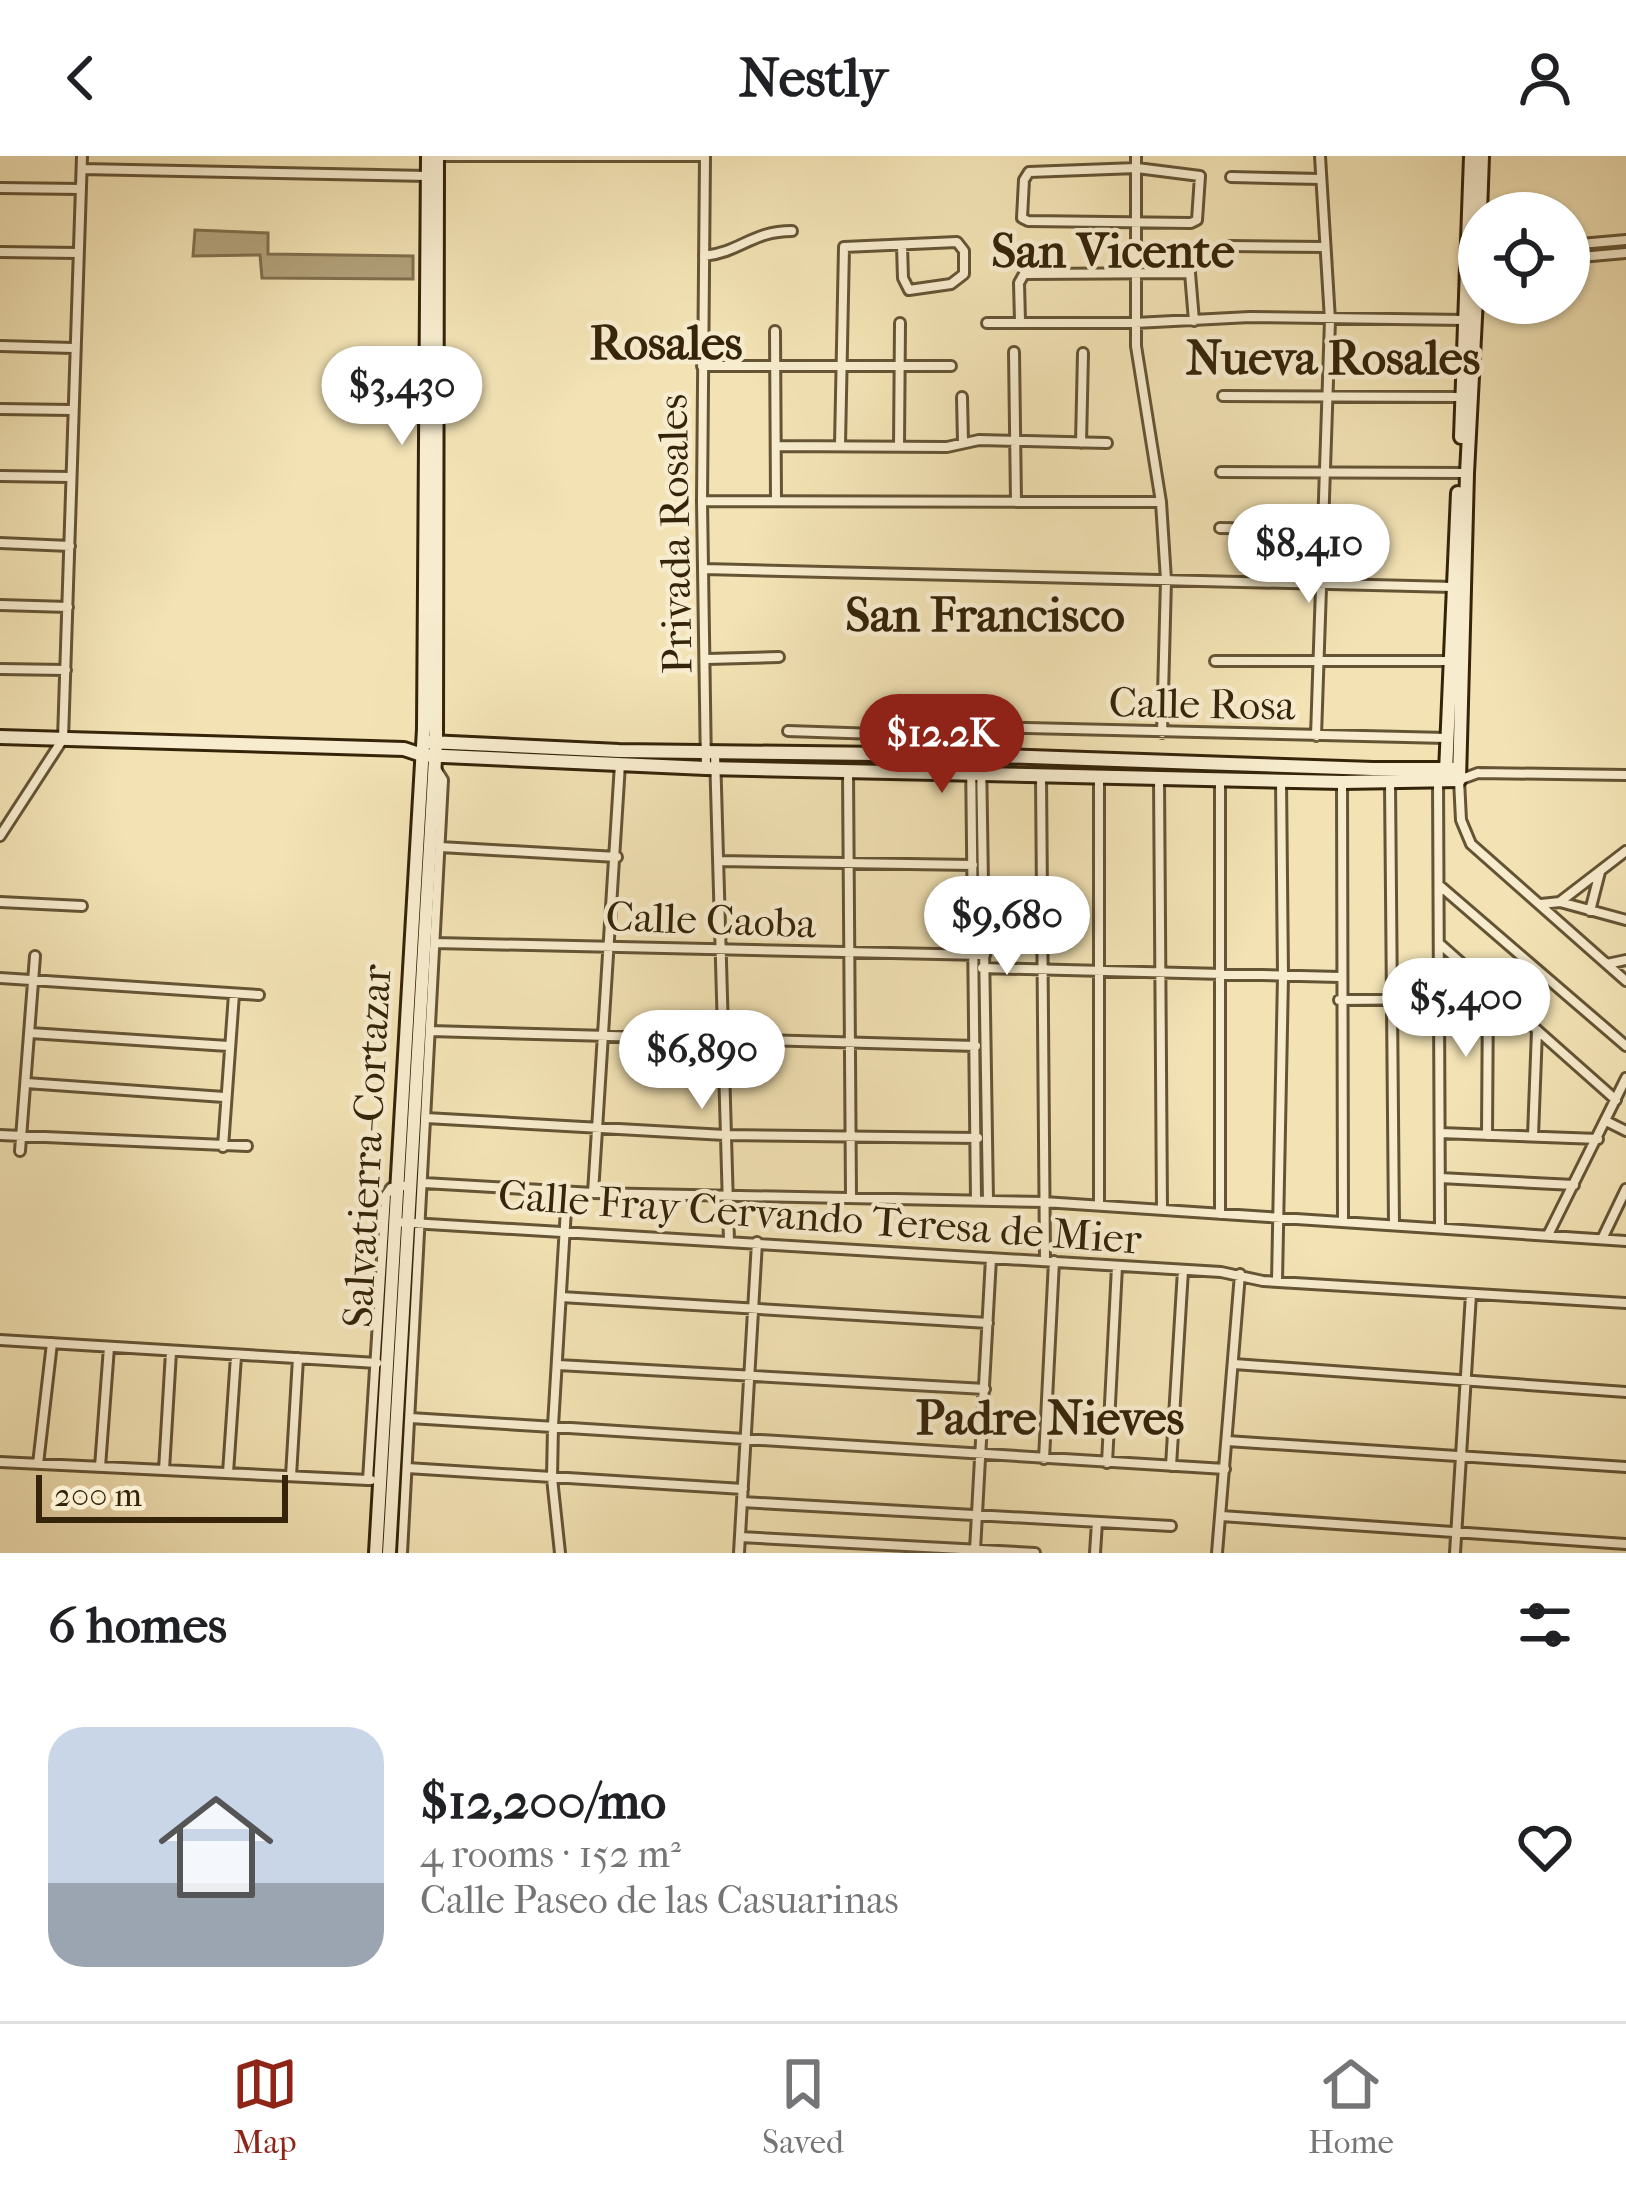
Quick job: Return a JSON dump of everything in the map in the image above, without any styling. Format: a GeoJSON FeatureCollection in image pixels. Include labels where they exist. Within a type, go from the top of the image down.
{"type":"FeatureCollection","features":[{"type":"Feature","properties":{"kind":"main road","name":"Salvatierra-Cortazar"},"geometry":{"type":"LineString","coordinates":[[388,1553],[430,753],[433,156]]}},
{"type":"Feature","properties":{"kind":"main road"},"geometry":{"type":"LineString","coordinates":[[1471,156],[1472,192]]}},
{"type":"Feature","properties":{"kind":"main road"},"geometry":{"type":"LineString","coordinates":[[1480,192],[1481,156]]}},
{"type":"Feature","properties":{"kind":"main road"},"geometry":{"type":"LineString","coordinates":[[1463,472],[1463,398],[1471,324]]}},
{"type":"Feature","properties":{"kind":"main road"},"geometry":{"type":"LineString","coordinates":[[1448,775],[1455,738],[1471,324]]}},
{"type":"Feature","properties":{"kind":"main road"},"geometry":{"type":"LineString","coordinates":[[0,737],[1099,777],[1390,783],[1448,775]]}},
{"type":"Feature","properties":{"kind":"main road"},"geometry":{"type":"LineString","coordinates":[[711,760],[968,748],[1448,775]]}},
{"type":"Feature","properties":{"kind":"main road","name":"Salvatierra-Cortazar"},"geometry":{"type":"LineString","coordinates":[[376,1553],[374,1480],[382,1350],[409,1221]]}},
{"type":"Feature","properties":{"kind":"street"},"geometry":{"type":"LineString","coordinates":[[0,836],[63,739],[82,156]]}},
{"type":"Feature","properties":{"kind":"street"},"geometry":{"type":"LineString","coordinates":[[433,156],[705,156]]}},
{"type":"Feature","properties":{"kind":"street","name":"Privada Rosales"},"geometry":{"type":"LineString","coordinates":[[705,156],[702,501],[719,860],[728,1241]]}},
{"type":"Feature","properties":{"kind":"street"},"geometry":{"type":"LineString","coordinates":[[1136,156],[1137,359],[1161,502],[1166,580],[1162,733]]}},
{"type":"Feature","properties":{"kind":"street"},"geometry":{"type":"LineString","coordinates":[[1316,736],[1330,320],[1320,156]]}},
{"type":"Feature","properties":{"kind":"street"},"geometry":{"type":"LineString","coordinates":[[1136,168],[1201,178],[1199,216],[1194,223],[1137,221],[1028,221],[1022,215],[1024,180],[1029,172],[1136,168]]}},
{"type":"Feature","properties":{"kind":"street"},"geometry":{"type":"LineString","coordinates":[[82,170],[433,175]]}},
{"type":"Feature","properties":{"kind":"street"},"geometry":{"type":"LineString","coordinates":[[1231,177],[1320,179]]}},
{"type":"Feature","properties":{"kind":"street"},"geometry":{"type":"LineString","coordinates":[[0,188],[81,189]]}},
{"type":"Feature","properties":{"kind":"street"},"geometry":{"type":"LineString","coordinates":[[704,256],[725,253],[758,234],[792,231]]}},
{"type":"Feature","properties":{"kind":"street"},"geometry":{"type":"LineString","coordinates":[[1590,243],[1626,240]]}},
{"type":"Feature","properties":{"kind":"street"},"geometry":{"type":"LineString","coordinates":[[840,445],[842,250],[850,244],[957,242],[964,251],[962,279],[909,290],[904,284],[902,245]]}},
{"type":"Feature","properties":{"kind":"street"},"geometry":{"type":"LineString","coordinates":[[1228,246],[1324,247]]}},
{"type":"Feature","properties":{"kind":"street"},"geometry":{"type":"LineString","coordinates":[[0,252],[78,253]]}},
{"type":"Feature","properties":{"kind":"street"},"geometry":{"type":"LineString","coordinates":[[1590,257],[1626,254]]}},
{"type":"Feature","properties":{"kind":"street"},"geometry":{"type":"LineString","coordinates":[[1020,321],[1019,283],[1024,274],[1137,271],[1190,273],[1194,321]]}},
{"type":"Feature","properties":{"kind":"street"},"geometry":{"type":"LineString","coordinates":[[987,323],[1250,317],[1458,320]]}},
{"type":"Feature","properties":{"kind":"street"},"geometry":{"type":"LineString","coordinates":[[899,446],[900,323]]}},
{"type":"Feature","properties":{"kind":"street"},"geometry":{"type":"LineString","coordinates":[[775,331],[776,501]]}},
{"type":"Feature","properties":{"kind":"street"},"geometry":{"type":"LineString","coordinates":[[0,346],[73,348]]}},
{"type":"Feature","properties":{"kind":"street"},"geometry":{"type":"LineString","coordinates":[[1014,352],[1016,502]]}},
{"type":"Feature","properties":{"kind":"street"},"geometry":{"type":"LineString","coordinates":[[1081,443],[1083,353]]}},
{"type":"Feature","properties":{"kind":"street"},"geometry":{"type":"LineString","coordinates":[[702,366],[951,366]]}},
{"type":"Feature","properties":{"kind":"street"},"geometry":{"type":"LineString","coordinates":[[1223,396],[1463,398]]}},
{"type":"Feature","properties":{"kind":"street"},"geometry":{"type":"LineString","coordinates":[[962,397],[963,442]]}},
{"type":"Feature","properties":{"kind":"street"},"geometry":{"type":"LineString","coordinates":[[0,409],[72,410]]}},
{"type":"Feature","properties":{"kind":"street"},"geometry":{"type":"LineString","coordinates":[[777,446],[1107,443]]}},
{"type":"Feature","properties":{"kind":"street"},"geometry":{"type":"LineString","coordinates":[[1221,472],[1463,472]]}},
{"type":"Feature","properties":{"kind":"street"},"geometry":{"type":"LineString","coordinates":[[0,476],[70,477]]}},
{"type":"Feature","properties":{"kind":"street"},"geometry":{"type":"LineString","coordinates":[[702,501],[1161,502]]}},
{"type":"Feature","properties":{"kind":"street"},"geometry":{"type":"LineString","coordinates":[[1220,528],[1322,530]]}},
{"type":"Feature","properties":{"kind":"street"},"geometry":{"type":"LineString","coordinates":[[0,543],[70,546]]}},
{"type":"Feature","properties":{"kind":"street"},"geometry":{"type":"LineString","coordinates":[[704,569],[1459,587]]}},
{"type":"Feature","properties":{"kind":"street"},"geometry":{"type":"LineString","coordinates":[[0,605],[68,607]]}},
{"type":"Feature","properties":{"kind":"street"},"geometry":{"type":"LineString","coordinates":[[707,659],[779,657]]}},
{"type":"Feature","properties":{"kind":"street"},"geometry":{"type":"LineString","coordinates":[[1215,662],[1457,661]]}},
{"type":"Feature","properties":{"kind":"street"},"geometry":{"type":"LineString","coordinates":[[0,669],[67,670]]}},
{"type":"Feature","properties":{"kind":"street","name":"Calle Rosa"},"geometry":{"type":"LineString","coordinates":[[788,731],[968,748],[971,730],[982,727],[1455,738]]}},
{"type":"Feature","properties":{"kind":"street"},"geometry":{"type":"LineString","coordinates":[[968,748],[976,773],[988,1201]]}},
{"type":"Feature","properties":{"kind":"street"},"geometry":{"type":"LineString","coordinates":[[402,1553],[410,1418],[410,1192],[426,1118],[443,780],[430,753]]}},
{"type":"Feature","properties":{"kind":"street"},"geometry":{"type":"LineString","coordinates":[[593,1193],[619,758]]}},
{"type":"Feature","properties":{"kind":"street"},"geometry":{"type":"LineString","coordinates":[[848,770],[851,1196]]}},
{"type":"Feature","properties":{"kind":"street"},"geometry":{"type":"LineString","coordinates":[[976,773],[973,865],[980,955]]}},
{"type":"Feature","properties":{"kind":"street"},"geometry":{"type":"LineString","coordinates":[[1041,774],[1044,1202],[1049,1261],[1044,1459]]}},
{"type":"Feature","properties":{"kind":"street"},"geometry":{"type":"LineString","coordinates":[[1448,775],[1626,775]]}},
{"type":"Feature","properties":{"kind":"street"},"geometry":{"type":"LineString","coordinates":[[1440,1227],[1438,884],[1448,775]]}},
{"type":"Feature","properties":{"kind":"street"},"geometry":{"type":"LineString","coordinates":[[1448,775],[1467,837],[1479,853],[1626,981]]}},
{"type":"Feature","properties":{"kind":"street"},"geometry":{"type":"LineString","coordinates":[[1099,777],[1099,1205]]}},
{"type":"Feature","properties":{"kind":"street"},"geometry":{"type":"LineString","coordinates":[[1159,778],[1162,1210]]}},
{"type":"Feature","properties":{"kind":"street"},"geometry":{"type":"LineString","coordinates":[[1220,779],[1220,1214]]}},
{"type":"Feature","properties":{"kind":"street"},"geometry":{"type":"LineString","coordinates":[[1276,1281],[1281,780]]}},
{"type":"Feature","properties":{"kind":"street"},"geometry":{"type":"LineString","coordinates":[[1342,782],[1343,1222]]}},
{"type":"Feature","properties":{"kind":"street"},"geometry":{"type":"LineString","coordinates":[[1390,783],[1394,1225]]}},
{"type":"Feature","properties":{"kind":"street"},"geometry":{"type":"LineString","coordinates":[[440,847],[616,857]]}},
{"type":"Feature","properties":{"kind":"street"},"geometry":{"type":"LineString","coordinates":[[1559,902],[1626,851]]}},
{"type":"Feature","properties":{"kind":"street"},"geometry":{"type":"LineString","coordinates":[[719,860],[973,865]]}},
{"type":"Feature","properties":{"kind":"street"},"geometry":{"type":"LineString","coordinates":[[1605,866],[1626,868]]}},
{"type":"Feature","properties":{"kind":"street"},"geometry":{"type":"LineString","coordinates":[[1590,911],[1605,866]]}},
{"type":"Feature","properties":{"kind":"street"},"geometry":{"type":"LineString","coordinates":[[1438,884],[1626,1046]]}},
{"type":"Feature","properties":{"kind":"street"},"geometry":{"type":"LineString","coordinates":[[0,902],[82,906]]}},
{"type":"Feature","properties":{"kind":"street"},"geometry":{"type":"LineString","coordinates":[[1540,904],[1559,902],[1626,920]]}},
{"type":"Feature","properties":{"kind":"street","name":"Calle Caoba"},"geometry":{"type":"LineString","coordinates":[[435,943],[980,955]]}},
{"type":"Feature","properties":{"kind":"street"},"geometry":{"type":"LineString","coordinates":[[1440,944],[1616,1100]]}},
{"type":"Feature","properties":{"kind":"street"},"geometry":{"type":"LineString","coordinates":[[20,1151],[35,956]]}},
{"type":"Feature","properties":{"kind":"street"},"geometry":{"type":"LineString","coordinates":[[1606,964],[1626,960]]}},
{"type":"Feature","properties":{"kind":"street"},"geometry":{"type":"LineString","coordinates":[[980,968],[1340,977]]}},
{"type":"Feature","properties":{"kind":"street"},"geometry":{"type":"LineString","coordinates":[[976,1200],[980,968]]}},
{"type":"Feature","properties":{"kind":"street"},"geometry":{"type":"LineString","coordinates":[[0,978],[259,995]]}},
{"type":"Feature","properties":{"kind":"street"},"geometry":{"type":"LineString","coordinates":[[1487,1135],[1488,986]]}},
{"type":"Feature","properties":{"kind":"street"},"geometry":{"type":"LineString","coordinates":[[223,1147],[234,994]]}},
{"type":"Feature","properties":{"kind":"street"},"geometry":{"type":"LineString","coordinates":[[1340,1000],[1438,999]]}},
{"type":"Feature","properties":{"kind":"street"},"geometry":{"type":"LineString","coordinates":[[1533,1136],[1537,1030]]}},
{"type":"Feature","properties":{"kind":"street"},"geometry":{"type":"LineString","coordinates":[[430,1031],[976,1046]]}},
{"type":"Feature","properties":{"kind":"street"},"geometry":{"type":"LineString","coordinates":[[29,1033],[229,1046]]}},
{"type":"Feature","properties":{"kind":"street"},"geometry":{"type":"LineString","coordinates":[[1548,1235],[1626,1078]]}},
{"type":"Feature","properties":{"kind":"street"},"geometry":{"type":"LineString","coordinates":[[26,1083],[224,1097]]}},
{"type":"Feature","properties":{"kind":"street"},"geometry":{"type":"LineString","coordinates":[[426,1118],[725,1135],[978,1138]]}},
{"type":"Feature","properties":{"kind":"street"},"geometry":{"type":"LineString","coordinates":[[1606,1121],[1626,1131]]}},
{"type":"Feature","properties":{"kind":"street"},"geometry":{"type":"LineString","coordinates":[[1440,1133],[1598,1138]]}},
{"type":"Feature","properties":{"kind":"street"},"geometry":{"type":"LineString","coordinates":[[0,1135],[247,1146]]}},
{"type":"Feature","properties":{"kind":"street"},"geometry":{"type":"LineString","coordinates":[[1440,1178],[1574,1185]]}},
{"type":"Feature","properties":{"kind":"street"},"geometry":{"type":"LineString","coordinates":[[1602,1239],[1626,1190]]}},
{"type":"Feature","properties":{"kind":"street"},"geometry":{"type":"LineString","coordinates":[[560,1553],[552,1478],[553,1426],[567,1192]]}},
{"type":"Feature","properties":{"kind":"street"},"geometry":{"type":"LineString","coordinates":[[0,1462],[374,1480],[386,1195],[567,1192],[1044,1202],[1626,1241]]}},
{"type":"Feature","properties":{"kind":"street","name":"Calle Fray Cervando Teresa de Mier"},"geometry":{"type":"LineString","coordinates":[[409,1221],[1626,1303]]}},
{"type":"Feature","properties":{"kind":"street"},"geometry":{"type":"LineString","coordinates":[[739,1553],[757,1243]]}},
{"type":"Feature","properties":{"kind":"street"},"geometry":{"type":"LineString","coordinates":[[975,1551],[991,1258]]}},
{"type":"Feature","properties":{"kind":"street"},"geometry":{"type":"LineString","coordinates":[[1107,1463],[1117,1266]]}},
{"type":"Feature","properties":{"kind":"street"},"geometry":{"type":"LineString","coordinates":[[1171,1466],[1183,1270]]}},
{"type":"Feature","properties":{"kind":"street"},"geometry":{"type":"LineString","coordinates":[[1217,1553],[1240,1274]]}},
{"type":"Feature","properties":{"kind":"street"},"geometry":{"type":"LineString","coordinates":[[1455,1553],[1471,1294]]}},
{"type":"Feature","properties":{"kind":"street"},"geometry":{"type":"LineString","coordinates":[[562,1297],[988,1323]]}},
{"type":"Feature","properties":{"kind":"street"},"geometry":{"type":"LineString","coordinates":[[0,1340],[376,1363]]}},
{"type":"Feature","properties":{"kind":"street"},"geometry":{"type":"LineString","coordinates":[[38,1464],[52,1343]]}},
{"type":"Feature","properties":{"kind":"street"},"geometry":{"type":"LineString","coordinates":[[100,1467],[109,1347]]}},
{"type":"Feature","properties":{"kind":"street"},"geometry":{"type":"LineString","coordinates":[[164,1470],[171,1352]]}},
{"type":"Feature","properties":{"kind":"street"},"geometry":{"type":"LineString","coordinates":[[228,1473],[236,1356]]}},
{"type":"Feature","properties":{"kind":"street"},"geometry":{"type":"LineString","coordinates":[[291,1476],[298,1358]]}},
{"type":"Feature","properties":{"kind":"street"},"geometry":{"type":"LineString","coordinates":[[1234,1364],[1626,1392]]}},
{"type":"Feature","properties":{"kind":"street"},"geometry":{"type":"LineString","coordinates":[[558,1365],[985,1389]]}},
{"type":"Feature","properties":{"kind":"street"},"geometry":{"type":"LineString","coordinates":[[410,1418],[1225,1469]]}},
{"type":"Feature","properties":{"kind":"street"},"geometry":{"type":"LineString","coordinates":[[1227,1441],[1626,1467]]}},
{"type":"Feature","properties":{"kind":"street"},"geometry":{"type":"LineString","coordinates":[[406,1468],[743,1489]]}},
{"type":"Feature","properties":{"kind":"street"},"geometry":{"type":"LineString","coordinates":[[742,1502],[1171,1526]]}},
{"type":"Feature","properties":{"kind":"street"},"geometry":{"type":"LineString","coordinates":[[1221,1516],[1626,1544]]}},
{"type":"Feature","properties":{"kind":"street"},"geometry":{"type":"LineString","coordinates":[[1095,1553],[1097,1522]]}},
{"type":"Feature","properties":{"kind":"street"},"geometry":{"type":"LineString","coordinates":[[740,1537],[1035,1553]]}},
{"type":"Feature","properties":{"kind":"shaded area"},"geometry":{"type":"Polygon","coordinates":[[[195,230],[268,233],[268,254],[413,256],[413,279],[262,278],[260,255],[193,256],[195,230]]]}},
{"type":"Feature","properties":{"kind":"district","name":"San Vicente"},"geometry":{"type":"Point","coordinates":[1113,250]}},
{"type":"Feature","properties":{"kind":"district","name":"Rosales"},"geometry":{"type":"Point","coordinates":[666,342]}},
{"type":"Feature","properties":{"kind":"district","name":"Nueva Rosales"},"geometry":{"type":"Point","coordinates":[1333,357]}},
{"type":"Feature","properties":{"kind":"district","name":"San Francisco"},"geometry":{"type":"Point","coordinates":[985,614]}},
{"type":"Feature","properties":{"kind":"district","name":"Padre Nieves"},"geometry":{"type":"Point","coordinates":[1050,1417]}}]}
